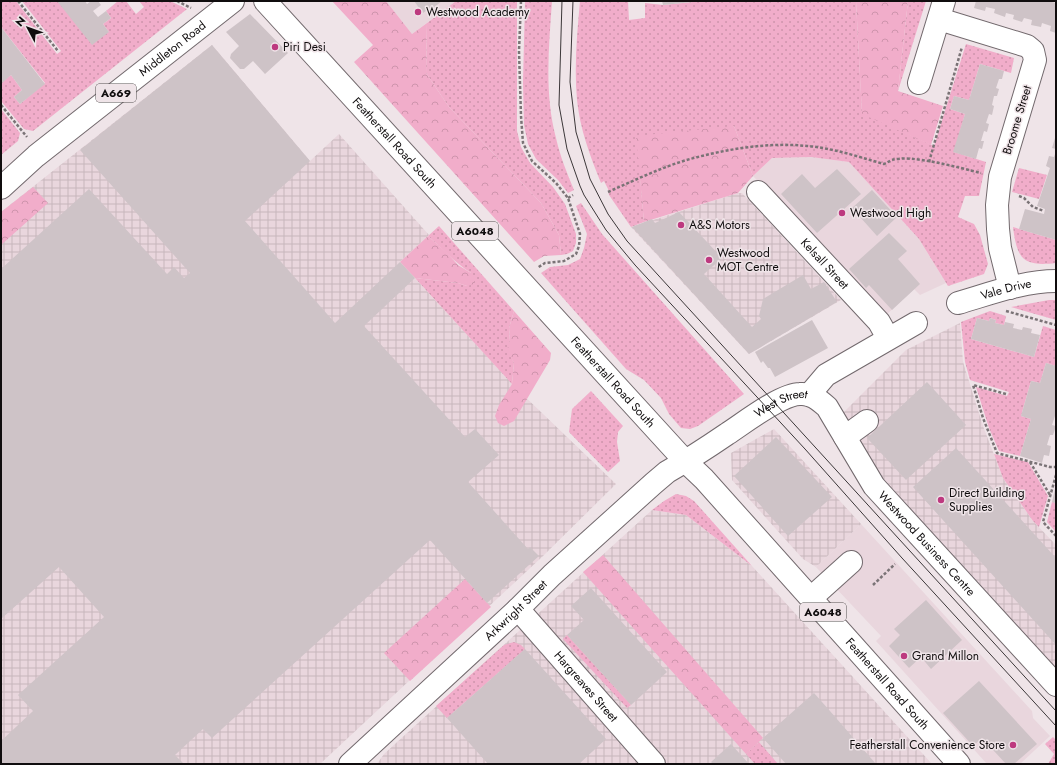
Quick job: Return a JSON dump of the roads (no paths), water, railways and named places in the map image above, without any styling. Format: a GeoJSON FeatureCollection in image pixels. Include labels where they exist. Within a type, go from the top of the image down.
{"type":"FeatureCollection","features":[{"type":"Feature","properties":{"kind":"street","name":"Middleton Road"},"geometry":{"type":"LineString","coordinates":[[1,188],[36,156],[234,1]]}},
{"type":"Feature","properties":{"kind":"street","name":"Featherstall Road South"},"geometry":{"type":"LineString","coordinates":[[265,1],[685,461],[704,479],[959,764]]}},
{"type":"Feature","properties":{"kind":"street","name":"Broome Street"},"geometry":{"type":"LineString","coordinates":[[919,83],[941,10],[1027,46],[1033,51],[1035,60],[1000,176],[997,205],[1000,248],[1010,288]]}},
{"type":"Feature","properties":{"kind":"street","name":"Kelsall Street"},"geometry":{"type":"LineString","coordinates":[[758,192],[879,322],[888,338]]}},
{"type":"Feature","properties":{"kind":"street","name":"Vale Drive"},"geometry":{"type":"LineString","coordinates":[[958,303],[1010,288],[1034,283],[1056,281]]}},
{"type":"Feature","properties":{"kind":"street","name":"West Street"},"geometry":{"type":"LineString","coordinates":[[685,461],[775,403],[799,394],[809,395],[826,375],[916,323]]}},
{"type":"Feature","properties":{"kind":"street","name":"Westwood Business Centre"},"geometry":{"type":"LineString","coordinates":[[809,395],[827,407],[874,486],[1056,685]]}},
{"type":"Feature","properties":{"kind":"street"},"geometry":{"type":"LineString","coordinates":[[845,437],[867,421]]}},
{"type":"Feature","properties":{"kind":"street","name":"Arkwright Street"},"geometry":{"type":"LineString","coordinates":[[350,764],[518,609],[552,575],[654,483],[667,472],[685,461]]}},
{"type":"Feature","properties":{"kind":"street"},"geometry":{"type":"LineString","coordinates":[[811,598],[851,562]]}},
{"type":"Feature","properties":{"kind":"street","name":"Hargreaves Street"},"geometry":{"type":"LineString","coordinates":[[518,609],[643,760]]}},
{"type":"Feature","properties":{"kind":"tram line"},"geometry":{"type":"LineString","coordinates":[[562,1],[559,105],[567,149],[584,195],[606,230],[635,265],[805,449],[902,558],[1056,726]]}},
{"type":"Feature","properties":{"kind":"tram line"},"geometry":{"type":"LineString","coordinates":[[573,1],[570,82],[576,132],[590,179],[608,214],[627,241],[1056,711]]}},
{"type":"Feature","properties":{"kind":"place","name":"Westwood Academy"},"geometry":{"type":"Point","coordinates":[418,12]}},
{"type":"Feature","properties":{"kind":"place","name":"Piri Desi"},"geometry":{"type":"Point","coordinates":[275,47]}},
{"type":"Feature","properties":{"kind":"place","name":"Westwood High"},"geometry":{"type":"Point","coordinates":[842,213]}},
{"type":"Feature","properties":{"kind":"place","name":"A&S Motors"},"geometry":{"type":"Point","coordinates":[681,225]}},
{"type":"Feature","properties":{"kind":"place","name":"Westwood MOT Centre"},"geometry":{"type":"Point","coordinates":[709,260]}},
{"type":"Feature","properties":{"kind":"place","name":"Direct Building Supplies"},"geometry":{"type":"Point","coordinates":[941,500]}},
{"type":"Feature","properties":{"kind":"place","name":"Grand Millon"},"geometry":{"type":"Point","coordinates":[904,656]}},
{"type":"Feature","properties":{"kind":"place","name":"Featherstall Convenience Store"},"geometry":{"type":"Point","coordinates":[1013,745]}}]}
